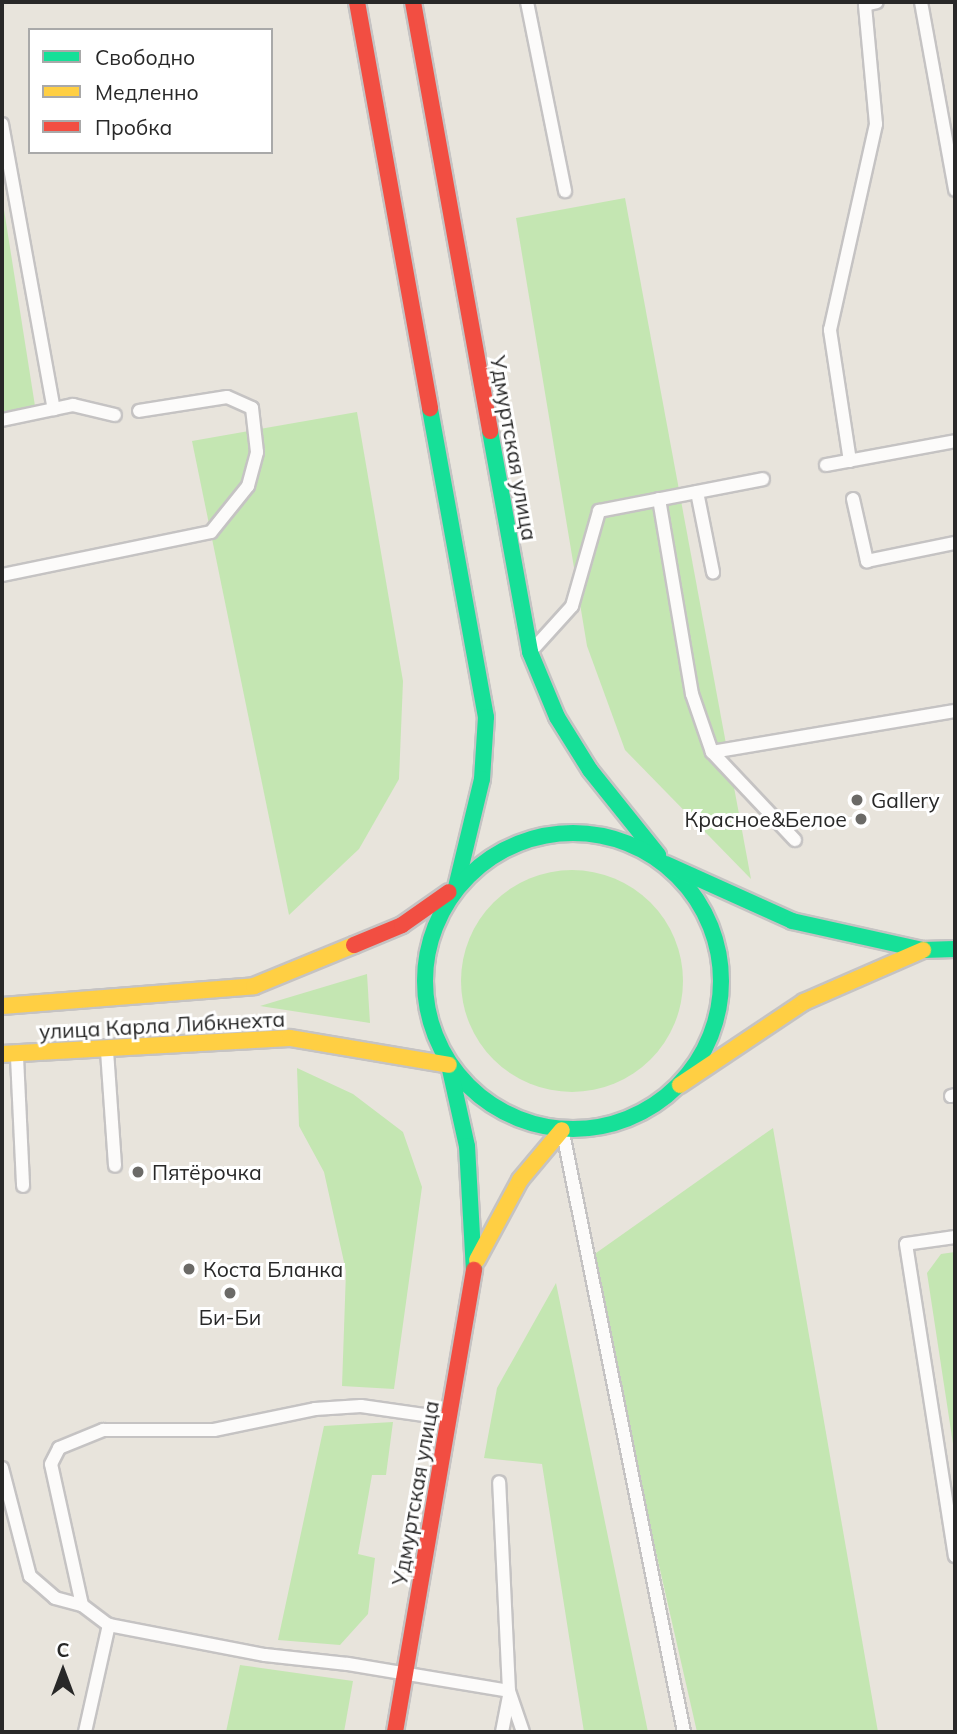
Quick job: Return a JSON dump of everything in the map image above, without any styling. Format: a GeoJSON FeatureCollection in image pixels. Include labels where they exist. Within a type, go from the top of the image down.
{"type":"FeatureCollection","features":[{"type":"Feature","properties":{"kind":"main road"},"geometry":{"type":"LineString","coordinates":[[357,2],[486,717],[482,779],[456,887],[432,929],[423,975],[429,1022],[449,1065],[479,1098],[518,1121],[562,1130],[606,1127],[636,1115],[804,1002],[923,950]]}},
{"type":"Feature","properties":{"kind":"main road","name":"Удмуртская улица"},"geometry":{"type":"LineString","coordinates":[[413,2],[530,652],[557,717],[590,770],[699,901],[719,959],[721,996],[708,1044],[680,1085]]}},
{"type":"Feature","properties":{"kind":"main road"},"geometry":{"type":"LineString","coordinates":[[456,887],[491,856],[533,837],[568,833],[626,842],[666,864],[792,921],[923,950],[955,949]]}},
{"type":"Feature","properties":{"kind":"main road","name":"улица Карла Либкнехта"},"geometry":{"type":"LineString","coordinates":[[2,1006],[254,986],[401,925],[456,887]]}},
{"type":"Feature","properties":{"kind":"main road","name":"улица Карла Либкнехта"},"geometry":{"type":"LineString","coordinates":[[9,1054],[290,1038],[449,1065]]}},
{"type":"Feature","properties":{"kind":"main road","name":"Удмуртская улица"},"geometry":{"type":"LineString","coordinates":[[395,1732],[476,1261],[467,1146],[449,1065]]}},
{"type":"Feature","properties":{"kind":"main road","name":"Удмуртская улица"},"geometry":{"type":"LineString","coordinates":[[476,1261],[520,1180],[562,1130]]}},
{"type":"Feature","properties":{"kind":"lane"},"geometry":{"type":"LineString","coordinates":[[527,2],[565,191]]}},
{"type":"Feature","properties":{"kind":"lane"},"geometry":{"type":"LineString","coordinates":[[850,461],[831,330],[876,124],[864,5],[877,2]]}},
{"type":"Feature","properties":{"kind":"lane"},"geometry":{"type":"LineString","coordinates":[[921,2],[955,190]]}},
{"type":"Feature","properties":{"kind":"lane"},"geometry":{"type":"LineString","coordinates":[[2,124],[54,409]]}},
{"type":"Feature","properties":{"kind":"lane"},"geometry":{"type":"LineString","coordinates":[[2,575],[211,532],[247,486],[257,452],[251,408],[227,397],[139,411]]}},
{"type":"Feature","properties":{"kind":"lane"},"geometry":{"type":"LineString","coordinates":[[2,420],[73,405],[116,415]]}},
{"type":"Feature","properties":{"kind":"lane"},"geometry":{"type":"LineString","coordinates":[[826,465],[955,441]]}},
{"type":"Feature","properties":{"kind":"lane"},"geometry":{"type":"LineString","coordinates":[[530,652],[572,606],[599,512],[763,479]]}},
{"type":"Feature","properties":{"kind":"lane"},"geometry":{"type":"LineString","coordinates":[[697,492],[713,572]]}},
{"type":"Feature","properties":{"kind":"lane"},"geometry":{"type":"LineString","coordinates":[[659,499],[692,694],[712,752],[795,840]]}},
{"type":"Feature","properties":{"kind":"lane"},"geometry":{"type":"LineString","coordinates":[[853,499],[867,561],[955,543]]}},
{"type":"Feature","properties":{"kind":"lane"},"geometry":{"type":"LineString","coordinates":[[712,752],[955,711]]}},
{"type":"Feature","properties":{"kind":"lane"},"geometry":{"type":"LineString","coordinates":[[106,1047],[116,1166]]}},
{"type":"Feature","properties":{"kind":"lane"},"geometry":{"type":"LineString","coordinates":[[9,1054],[23,1186]]}},
{"type":"Feature","properties":{"kind":"lane"},"geometry":{"type":"LineString","coordinates":[[562,1130],[684,1732]]}},
{"type":"Feature","properties":{"kind":"lane"},"geometry":{"type":"LineString","coordinates":[[955,1237],[906,1244],[955,1556]]}},
{"type":"Feature","properties":{"kind":"lane"},"geometry":{"type":"LineString","coordinates":[[82,1605],[51,1464],[59,1447],[103,1430],[214,1430],[315,1409],[361,1406],[449,1419]]}},
{"type":"Feature","properties":{"kind":"lane"},"geometry":{"type":"LineString","coordinates":[[2,1468],[30,1576],[55,1598],[82,1605],[109,1625],[265,1655],[509,1691]]}},
{"type":"Feature","properties":{"kind":"lane"},"geometry":{"type":"LineString","coordinates":[[499,1482],[509,1691],[502,1732]]}},
{"type":"Feature","properties":{"kind":"lane"},"geometry":{"type":"LineString","coordinates":[[85,1732],[109,1625]]}},
{"type":"Feature","properties":{"kind":"lane"},"geometry":{"type":"LineString","coordinates":[[509,1691],[523,1732]]}},
{"type":"Feature","properties":{"kind":"green space"},"geometry":{"type":"Polygon","coordinates":[[[2,197],[35,406],[2,412],[2,197]]]}},
{"type":"Feature","properties":{"kind":"green space"},"geometry":{"type":"Polygon","coordinates":[[[625,198],[751,879],[625,750],[587,646],[516,218],[625,198]]]}},
{"type":"Feature","properties":{"kind":"green space"},"geometry":{"type":"Polygon","coordinates":[[[357,412],[403,681],[399,779],[359,849],[289,915],[192,441],[357,412]]]}},
{"type":"Feature","properties":{"kind":"green space"},"geometry":{"type":"Polygon","coordinates":[[[561,870],[583,870],[615,878],[651,902],[675,938],[683,981],[675,1024],[651,1060],[615,1084],[583,1092],[561,1092],[529,1084],[493,1060],[469,1024],[461,992],[461,970],[469,938],[493,902],[529,878],[561,870]]]}},
{"type":"Feature","properties":{"kind":"green space"},"geometry":{"type":"Polygon","coordinates":[[[367,974],[370,1023],[260,1006],[367,974]]]}},
{"type":"Feature","properties":{"kind":"green space"},"geometry":{"type":"Polygon","coordinates":[[[297,1068],[353,1094],[403,1132],[422,1187],[394,1389],[342,1386],[346,1271],[324,1172],[299,1126],[297,1068]]]}},
{"type":"Feature","properties":{"kind":"green space"},"geometry":{"type":"Polygon","coordinates":[[[773,1128],[878,1732],[697,1732],[589,1258],[773,1128]]]}},
{"type":"Feature","properties":{"kind":"green space"},"geometry":{"type":"Polygon","coordinates":[[[955,1252],[955,1457],[927,1273],[941,1254],[955,1252]]]}},
{"type":"Feature","properties":{"kind":"green space"},"geometry":{"type":"Polygon","coordinates":[[[556,1283],[648,1732],[584,1732],[542,1464],[484,1458],[497,1388],[556,1283]]]}},
{"type":"Feature","properties":{"kind":"green space"},"geometry":{"type":"Polygon","coordinates":[[[393,1422],[386,1475],[372,1475],[358,1554],[375,1558],[368,1614],[340,1645],[278,1640],[324,1426],[393,1422]]]}},
{"type":"Feature","properties":{"kind":"green space"},"geometry":{"type":"Polygon","coordinates":[[[240,1665],[353,1681],[344,1732],[226,1732],[240,1665]]]}},
{"type":"Feature","properties":{"kind":"traffic: fast"},"geometry":{"type":"LineString","coordinates":[[430,409],[486,717],[482,779],[456,887]]}},
{"type":"Feature","properties":{"kind":"traffic: fast"},"geometry":{"type":"LineString","coordinates":[[490,431],[530,652],[557,717],[590,770],[658,855]]}},
{"type":"Feature","properties":{"kind":"traffic: fast"},"geometry":{"type":"LineString","coordinates":[[558,833],[588,833],[616,839],[643,850],[667,866],[688,887],[704,911],[715,938],[721,981],[715,1024],[704,1051],[688,1075],[667,1096],[643,1112],[616,1123],[588,1129],[558,1129],[530,1123],[503,1112],[479,1096],[458,1075],[442,1051],[431,1024],[425,996],[425,966],[431,938],[442,911],[458,887],[479,866],[503,850],[530,839],[558,833]]}},
{"type":"Feature","properties":{"kind":"traffic: fast"},"geometry":{"type":"LineString","coordinates":[[666,864],[792,921],[923,950],[955,949]]}},
{"type":"Feature","properties":{"kind":"traffic: fast"},"geometry":{"type":"LineString","coordinates":[[449,1065],[467,1146],[474,1270]]}},
{"type":"Feature","properties":{"kind":"traffic: slow"},"geometry":{"type":"LineString","coordinates":[[2,1006],[254,986],[354,945]]}},
{"type":"Feature","properties":{"kind":"traffic: slow"},"geometry":{"type":"LineString","coordinates":[[680,1085],[804,1002],[923,950]]}},
{"type":"Feature","properties":{"kind":"traffic: slow"},"geometry":{"type":"LineString","coordinates":[[2,1054],[290,1038],[449,1065]]}},
{"type":"Feature","properties":{"kind":"traffic: slow"},"geometry":{"type":"LineString","coordinates":[[477,1260],[520,1180],[562,1130]]}},
{"type":"Feature","properties":{"kind":"traffic: jam"},"geometry":{"type":"LineString","coordinates":[[357,2],[430,409]]}},
{"type":"Feature","properties":{"kind":"traffic: jam"},"geometry":{"type":"LineString","coordinates":[[413,2],[490,431]]}},
{"type":"Feature","properties":{"kind":"traffic: jam"},"geometry":{"type":"LineString","coordinates":[[354,945],[402,925],[449,892]]}},
{"type":"Feature","properties":{"kind":"traffic: jam"},"geometry":{"type":"LineString","coordinates":[[395,1732],[474,1270]]}},
{"type":"Feature","properties":{"kind":"place","name":"Gallery"},"geometry":{"type":"Point","coordinates":[857,800]}},
{"type":"Feature","properties":{"kind":"place","name":"Красное&Белое"},"geometry":{"type":"Point","coordinates":[861,819]}},
{"type":"Feature","properties":{"kind":"place","name":"Пятёрочка"},"geometry":{"type":"Point","coordinates":[138,1172]}},
{"type":"Feature","properties":{"kind":"place","name":"Коста Бланка"},"geometry":{"type":"Point","coordinates":[189,1269]}},
{"type":"Feature","properties":{"kind":"place","name":"Би-Би"},"geometry":{"type":"Point","coordinates":[230,1293]}}]}
